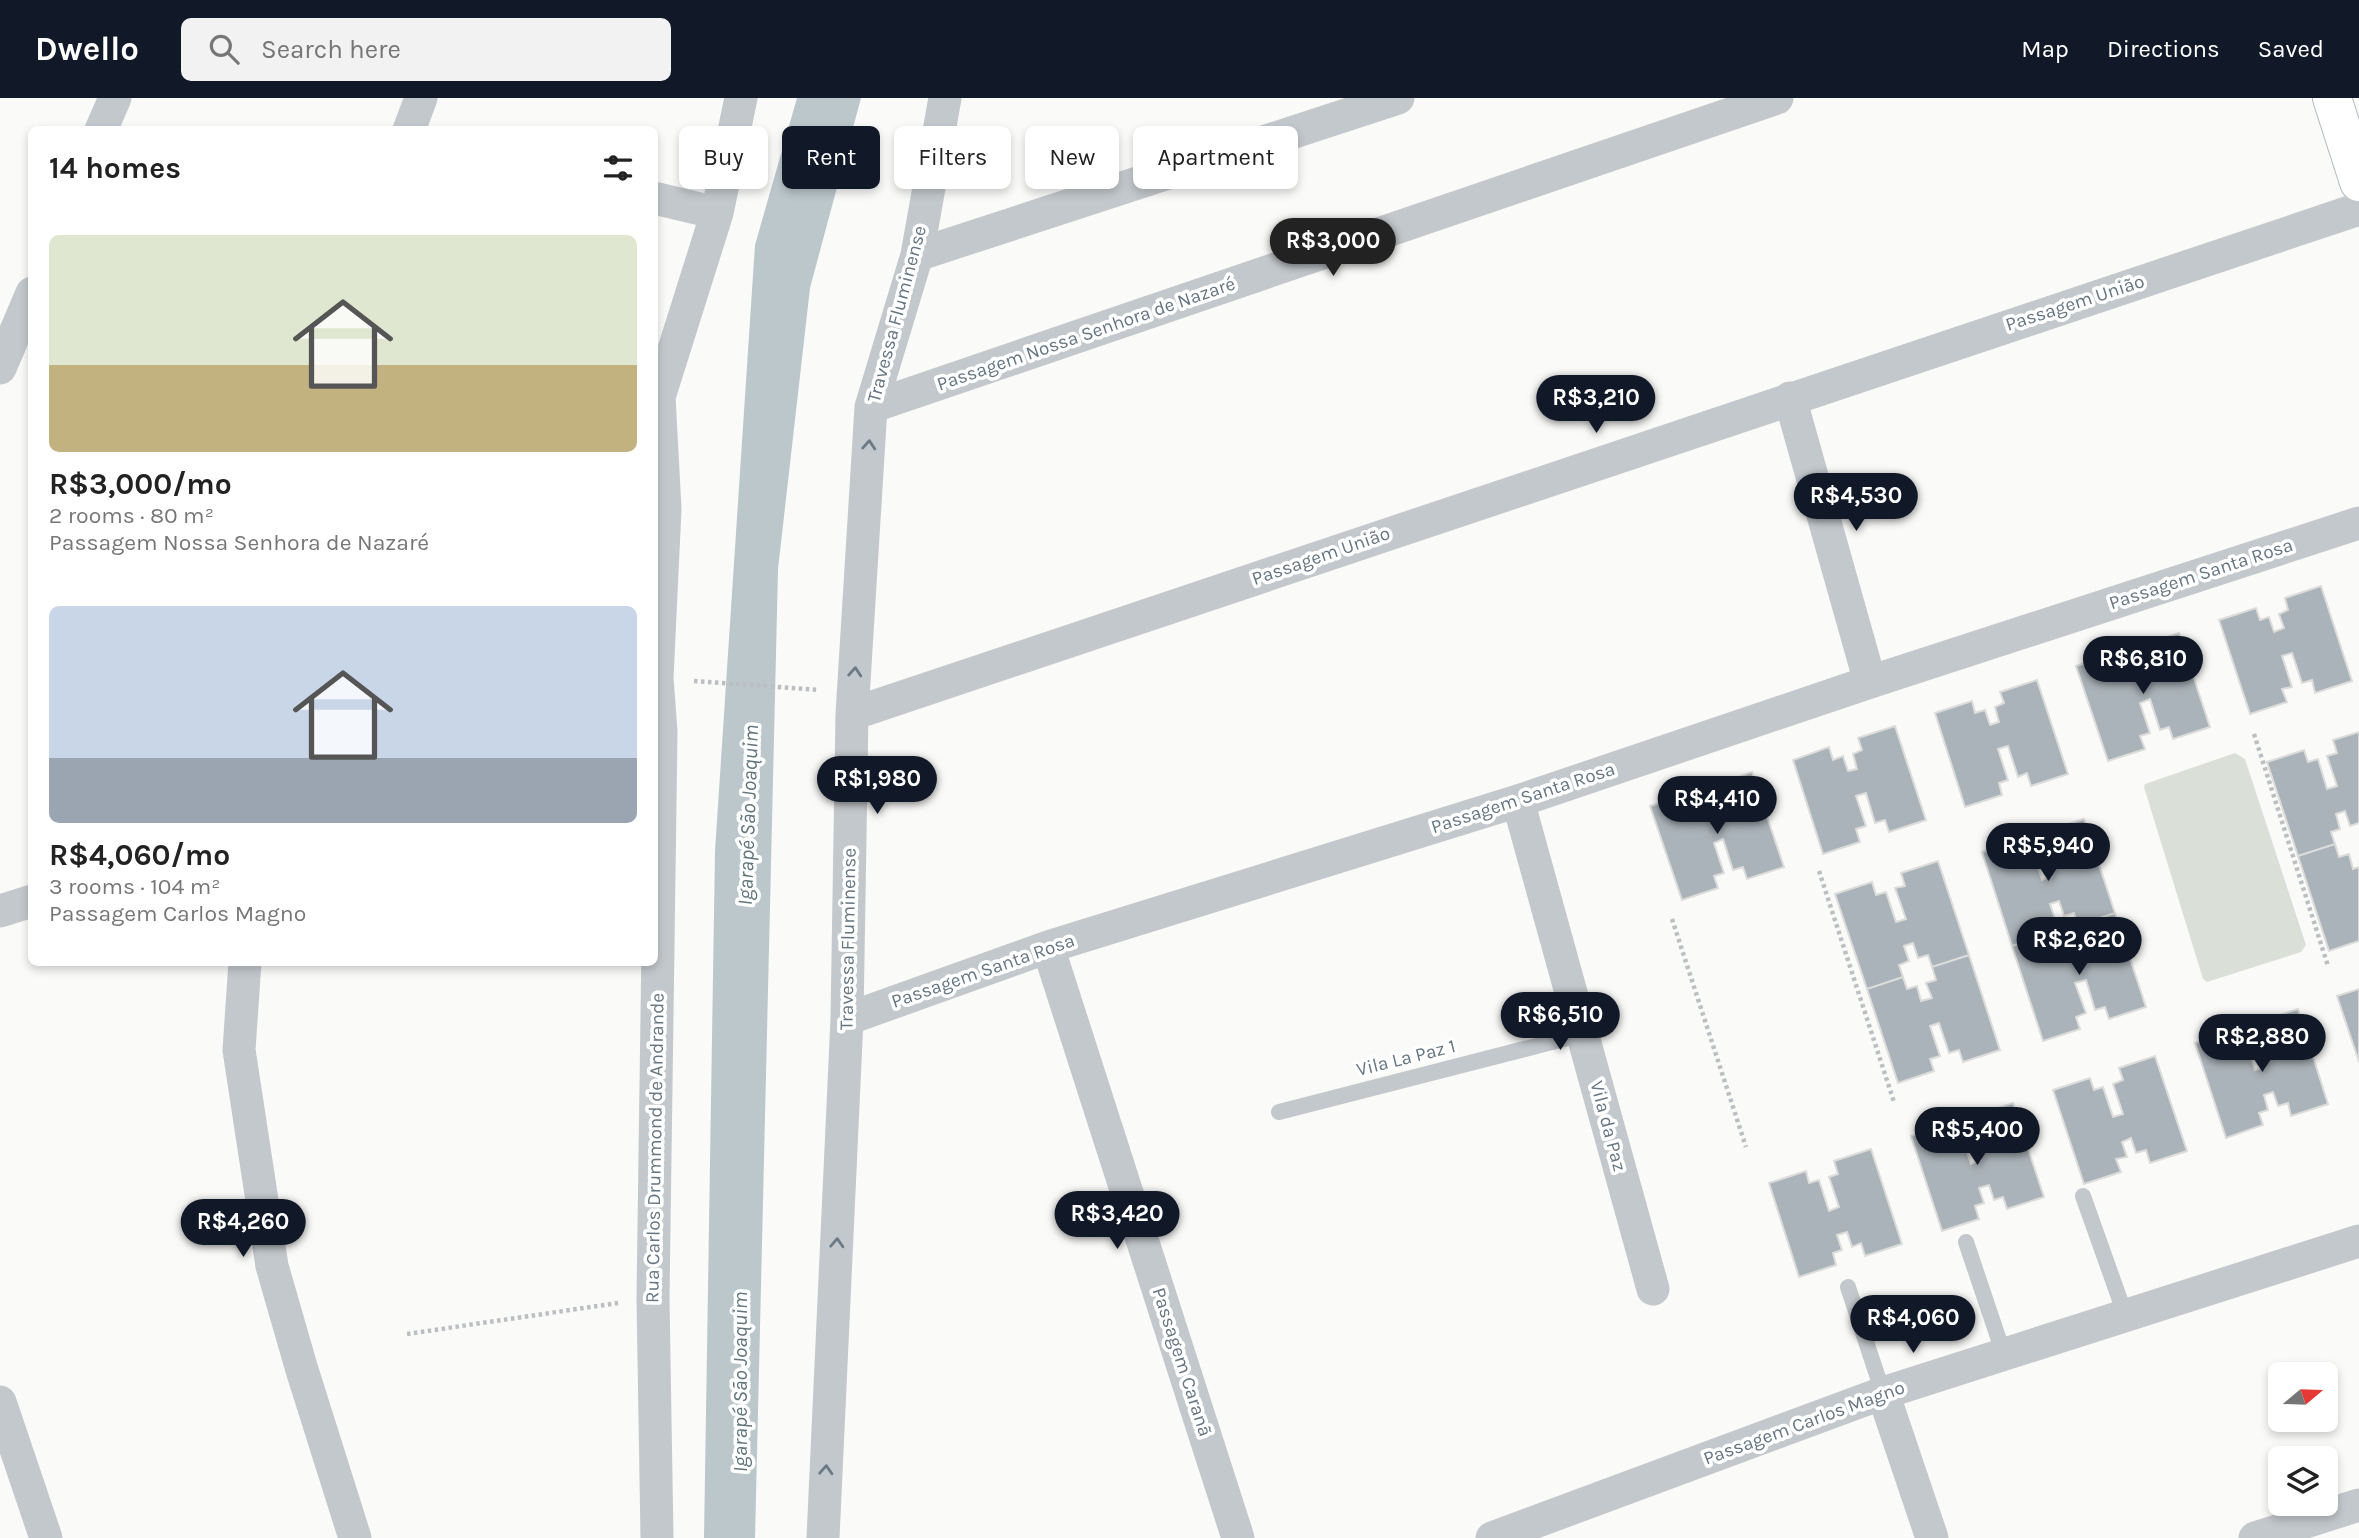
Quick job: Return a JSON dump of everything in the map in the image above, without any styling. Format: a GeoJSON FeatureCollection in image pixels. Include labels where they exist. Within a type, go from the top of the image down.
{"type":"FeatureCollection","features":[{"type":"Feature","properties":{"kind":"street"},"geometry":{"type":"LineString","coordinates":[[103,126],[115,98]]}},
{"type":"Feature","properties":{"kind":"street"},"geometry":{"type":"LineString","coordinates":[[410,126],[422,98]]}},
{"type":"Feature","properties":{"kind":"street","name":"Rua Carlos Drummond de Andrande"},"geometry":{"type":"LineString","coordinates":[[658,622],[659,397],[717,213],[740,98]]}},
{"type":"Feature","properties":{"kind":"street","name":"Travessa Fluminense"},"geometry":{"type":"LineString","coordinates":[[823,1538],[847,1019],[852,703],[871,407],[917,256],[944,98]]}},
{"type":"Feature","properties":{"kind":"street"},"geometry":{"type":"LineString","coordinates":[[917,256],[1398,98]]}},
{"type":"Feature","properties":{"kind":"street","name":"Passagem Nossa Senhora de Nazaré"},"geometry":{"type":"LineString","coordinates":[[871,407],[1777,98]]}},
{"type":"Feature","properties":{"kind":"street"},"geometry":{"type":"LineString","coordinates":[[2332,98],[2359,182]]}},
{"type":"Feature","properties":{"kind":"street"},"geometry":{"type":"LineString","coordinates":[[658,199],[717,213]]}},
{"type":"Feature","properties":{"kind":"street","name":"Passagem União"},"geometry":{"type":"LineString","coordinates":[[852,703],[1790,398],[2359,209]]}},
{"type":"Feature","properties":{"kind":"street"},"geometry":{"type":"LineString","coordinates":[[0,368],[28,302]]}},
{"type":"Feature","properties":{"kind":"street"},"geometry":{"type":"LineString","coordinates":[[1790,398],[1870,682]]}},
{"type":"Feature","properties":{"kind":"street","name":"Passagem Santa Rosa"},"geometry":{"type":"LineString","coordinates":[[847,1019],[1048,947],[1518,801],[1870,682],[2359,523]]}},
{"type":"Feature","properties":{"kind":"street","name":"Vila da Paz"},"geometry":{"type":"LineString","coordinates":[[1518,801],[1653,1289]]}},
{"type":"Feature","properties":{"kind":"street"},"geometry":{"type":"LineString","coordinates":[[0,911],[28,902]]}},
{"type":"Feature","properties":{"kind":"street","name":"Passagem Caranã"},"geometry":{"type":"LineString","coordinates":[[1048,947],[1238,1538]]}},
{"type":"Feature","properties":{"kind":"street"},"geometry":{"type":"LineString","coordinates":[[245,966],[239,1050],[272,1266],[355,1538]]}},
{"type":"Feature","properties":{"kind":"street","name":"Rua Carlos Drummond de Andrande"},"geometry":{"type":"LineString","coordinates":[[656,966],[653,1298],[657,1538]]}},
{"type":"Feature","properties":{"kind":"street","name":"Passagem Carlos Magno"},"geometry":{"type":"LineString","coordinates":[[1492,1538],[1883,1393],[2359,1241]]}},
{"type":"Feature","properties":{"kind":"street"},"geometry":{"type":"LineString","coordinates":[[1883,1393],[1932,1538]]}},
{"type":"Feature","properties":{"kind":"street"},"geometry":{"type":"LineString","coordinates":[[0,1402],[46,1538]]}},
{"type":"Feature","properties":{"kind":"street"},"geometry":{"type":"LineString","coordinates":[[2255,1538],[2359,1504]]}},
{"type":"Feature","properties":{"kind":"lane","name":"Vila La Paz 1"},"geometry":{"type":"LineString","coordinates":[[1279,1112],[1583,1034]]}},
{"type":"Feature","properties":{"kind":"lane"},"geometry":{"type":"LineString","coordinates":[[2083,1196],[2126,1317]]}},
{"type":"Feature","properties":{"kind":"lane"},"geometry":{"type":"LineString","coordinates":[[1966,1242],[2004,1355]]}},
{"type":"Feature","properties":{"kind":"lane"},"geometry":{"type":"LineString","coordinates":[[1847,1287],[1883,1393]]}},
{"type":"Feature","properties":{"kind":"path"},"geometry":{"type":"LineString","coordinates":[[658,678],[852,703]]}},
{"type":"Feature","properties":{"kind":"path"},"geometry":{"type":"LineString","coordinates":[[2253,734],[2328,966]]}},
{"type":"Feature","properties":{"kind":"path"},"geometry":{"type":"LineString","coordinates":[[1819,871],[1894,1102]]}},
{"type":"Feature","properties":{"kind":"path"},"geometry":{"type":"LineString","coordinates":[[1672,919],[1746,1147]]}},
{"type":"Feature","properties":{"kind":"path"},"geometry":{"type":"LineString","coordinates":[[407,1334],[653,1298]]}},
{"type":"Feature","properties":{"kind":"shaded area"},"geometry":{"type":"Polygon","coordinates":[[[2235,753],[2245,759],[2306,945],[2301,952],[2207,982],[2203,979],[2144,787],[2145,784],[2235,753]]]}},
{"type":"Feature","properties":{"kind":"water"},"geometry":{"type":"Polygon","coordinates":[[[797,98],[861,98],[853,126],[789,126],[797,98]]]}},
{"type":"Feature","properties":{"kind":"water","name":"Igarapé São Joaquim"},"geometry":{"type":"Polygon","coordinates":[[[782,150],[782,189],[837,189],[810,288],[778,569],[755,1538],[704,1538],[715,851],[755,245],[782,150]]]}},
{"type":"Feature","properties":{"kind":"building"},"geometry":{"type":"Polygon","coordinates":[[[2321,586],[2352,681],[2315,693],[2312,680],[2302,683],[2292,653],[2282,656],[2292,687],[2282,689],[2287,702],[2250,714],[2219,620],[2256,608],[2260,620],[2269,617],[2274,632],[2284,628],[2279,614],[2288,610],[2285,598],[2321,586]]]}},
{"type":"Feature","properties":{"kind":"building"},"geometry":{"type":"Polygon","coordinates":[[[2179,633],[2210,727],[2173,739],[2169,727],[2160,730],[2150,699],[2140,703],[2150,733],[2140,736],[2145,749],[2108,761],[2076,666],[2113,654],[2118,666],[2127,663],[2132,678],[2142,675],[2136,660],[2147,657],[2142,645],[2179,633]]]}},
{"type":"Feature","properties":{"kind":"building"},"geometry":{"type":"Polygon","coordinates":[[[2037,680],[2068,774],[2031,786],[2027,773],[2018,777],[2008,746],[1998,749],[2008,780],[1999,783],[2002,795],[1965,807],[1935,713],[1972,701],[1975,713],[1985,710],[1990,725],[1999,722],[1995,707],[2004,703],[2000,692],[2037,680]]]}},
{"type":"Feature","properties":{"kind":"building"},"geometry":{"type":"Polygon","coordinates":[[[1895,726],[1926,820],[1889,832],[1885,820],[1875,823],[1866,793],[1856,796],[1866,826],[1856,829],[1860,842],[1823,854],[1793,760],[1829,747],[1833,760],[1843,756],[1848,771],[1857,769],[1853,754],[1862,750],[1858,738],[1895,726]]]}},
{"type":"Feature","properties":{"kind":"building"},"geometry":{"type":"Polygon","coordinates":[[[2359,732],[2359,823],[2350,826],[2345,811],[2336,814],[2340,829],[2331,832],[2335,844],[2298,856],[2267,762],[2304,750],[2308,762],[2318,759],[2327,789],[2337,786],[2327,756],[2337,753],[2333,740],[2359,732]]]}},
{"type":"Feature","properties":{"kind":"building"},"geometry":{"type":"Polygon","coordinates":[[[1752,772],[1784,867],[1747,879],[1743,867],[1733,870],[1723,839],[1714,843],[1724,873],[1714,876],[1718,888],[1682,900],[1650,806],[1687,794],[1692,807],[1701,803],[1705,818],[1715,815],[1710,800],[1720,797],[1716,785],[1752,772]]]}},
{"type":"Feature","properties":{"kind":"building"},"geometry":{"type":"Polygon","coordinates":[[[2084,819],[2115,913],[2078,925],[2074,913],[2064,916],[2059,901],[2050,904],[2055,919],[2045,922],[2049,934],[2012,946],[1982,852],[2018,840],[2022,853],[2032,849],[2042,880],[2051,876],[2042,846],[2051,843],[2047,831],[2084,819]]]}},
{"type":"Feature","properties":{"kind":"building"},"geometry":{"type":"Polygon","coordinates":[[[2335,844],[2339,857],[2349,854],[2353,869],[2359,867],[2359,941],[2329,951],[2298,856],[2335,844]]]}},
{"type":"Feature","properties":{"kind":"building"},"geometry":{"type":"Polygon","coordinates":[[[1938,861],[1969,955],[1932,967],[1928,955],[1918,958],[1913,943],[1904,946],[1909,961],[1899,965],[1903,977],[1867,989],[1835,894],[1872,882],[1876,895],[1886,892],[1896,922],[1906,919],[1895,888],[1905,886],[1901,873],[1938,861]]]}},
{"type":"Feature","properties":{"kind":"building"},"geometry":{"type":"Polygon","coordinates":[[[2115,913],[2146,1007],[2109,1019],[2105,1007],[2095,1010],[2086,980],[2075,983],[2086,1013],[2076,1017],[2080,1029],[2043,1041],[2012,946],[2049,934],[2053,947],[2063,944],[2068,958],[2077,955],[2072,941],[2082,938],[2078,925],[2115,913]]]}},
{"type":"Feature","properties":{"kind":"building"},"geometry":{"type":"Polygon","coordinates":[[[1969,955],[2000,1050],[1963,1062],[1959,1050],[1949,1053],[1939,1023],[1930,1026],[1940,1056],[1930,1059],[1934,1071],[1898,1083],[1867,989],[1903,977],[1907,989],[1917,986],[1921,1001],[1932,998],[1926,983],[1936,980],[1932,967],[1969,955]]]}},
{"type":"Feature","properties":{"kind":"building"},"geometry":{"type":"Polygon","coordinates":[[[2359,989],[2359,1062],[2337,996],[2359,989]]]}},
{"type":"Feature","properties":{"kind":"building"},"geometry":{"type":"Polygon","coordinates":[[[2298,1009],[2328,1104],[2291,1116],[2288,1103],[2278,1106],[2273,1092],[2264,1095],[2268,1110],[2259,1113],[2263,1125],[2226,1138],[2195,1043],[2232,1031],[2236,1043],[2246,1040],[2255,1070],[2265,1067],[2255,1037],[2265,1034],[2261,1021],[2298,1009]]]}},
{"type":"Feature","properties":{"kind":"building"},"geometry":{"type":"Polygon","coordinates":[[[2155,1056],[2187,1151],[2150,1163],[2146,1150],[2136,1153],[2131,1138],[2122,1142],[2127,1157],[2116,1159],[2121,1172],[2084,1184],[2053,1090],[2090,1078],[2094,1090],[2103,1087],[2113,1117],[2123,1114],[2113,1084],[2123,1080],[2119,1068],[2155,1056]]]}},
{"type":"Feature","properties":{"kind":"building"},"geometry":{"type":"Polygon","coordinates":[[[2013,1103],[2044,1197],[2007,1209],[2003,1197],[1994,1200],[1989,1185],[1979,1188],[1984,1203],[1975,1206],[1979,1219],[1942,1231],[1911,1136],[1948,1124],[1952,1137],[1961,1133],[1971,1164],[1981,1160],[1971,1130],[1981,1127],[1976,1115],[2013,1103]]]}},
{"type":"Feature","properties":{"kind":"building"},"geometry":{"type":"Polygon","coordinates":[[[1871,1149],[1902,1244],[1865,1256],[1861,1243],[1852,1247],[1847,1232],[1837,1235],[1842,1250],[1833,1253],[1836,1265],[1799,1277],[1769,1183],[1806,1171],[1809,1183],[1819,1180],[1829,1211],[1839,1207],[1829,1177],[1838,1174],[1834,1161],[1871,1149]]]}}]}
